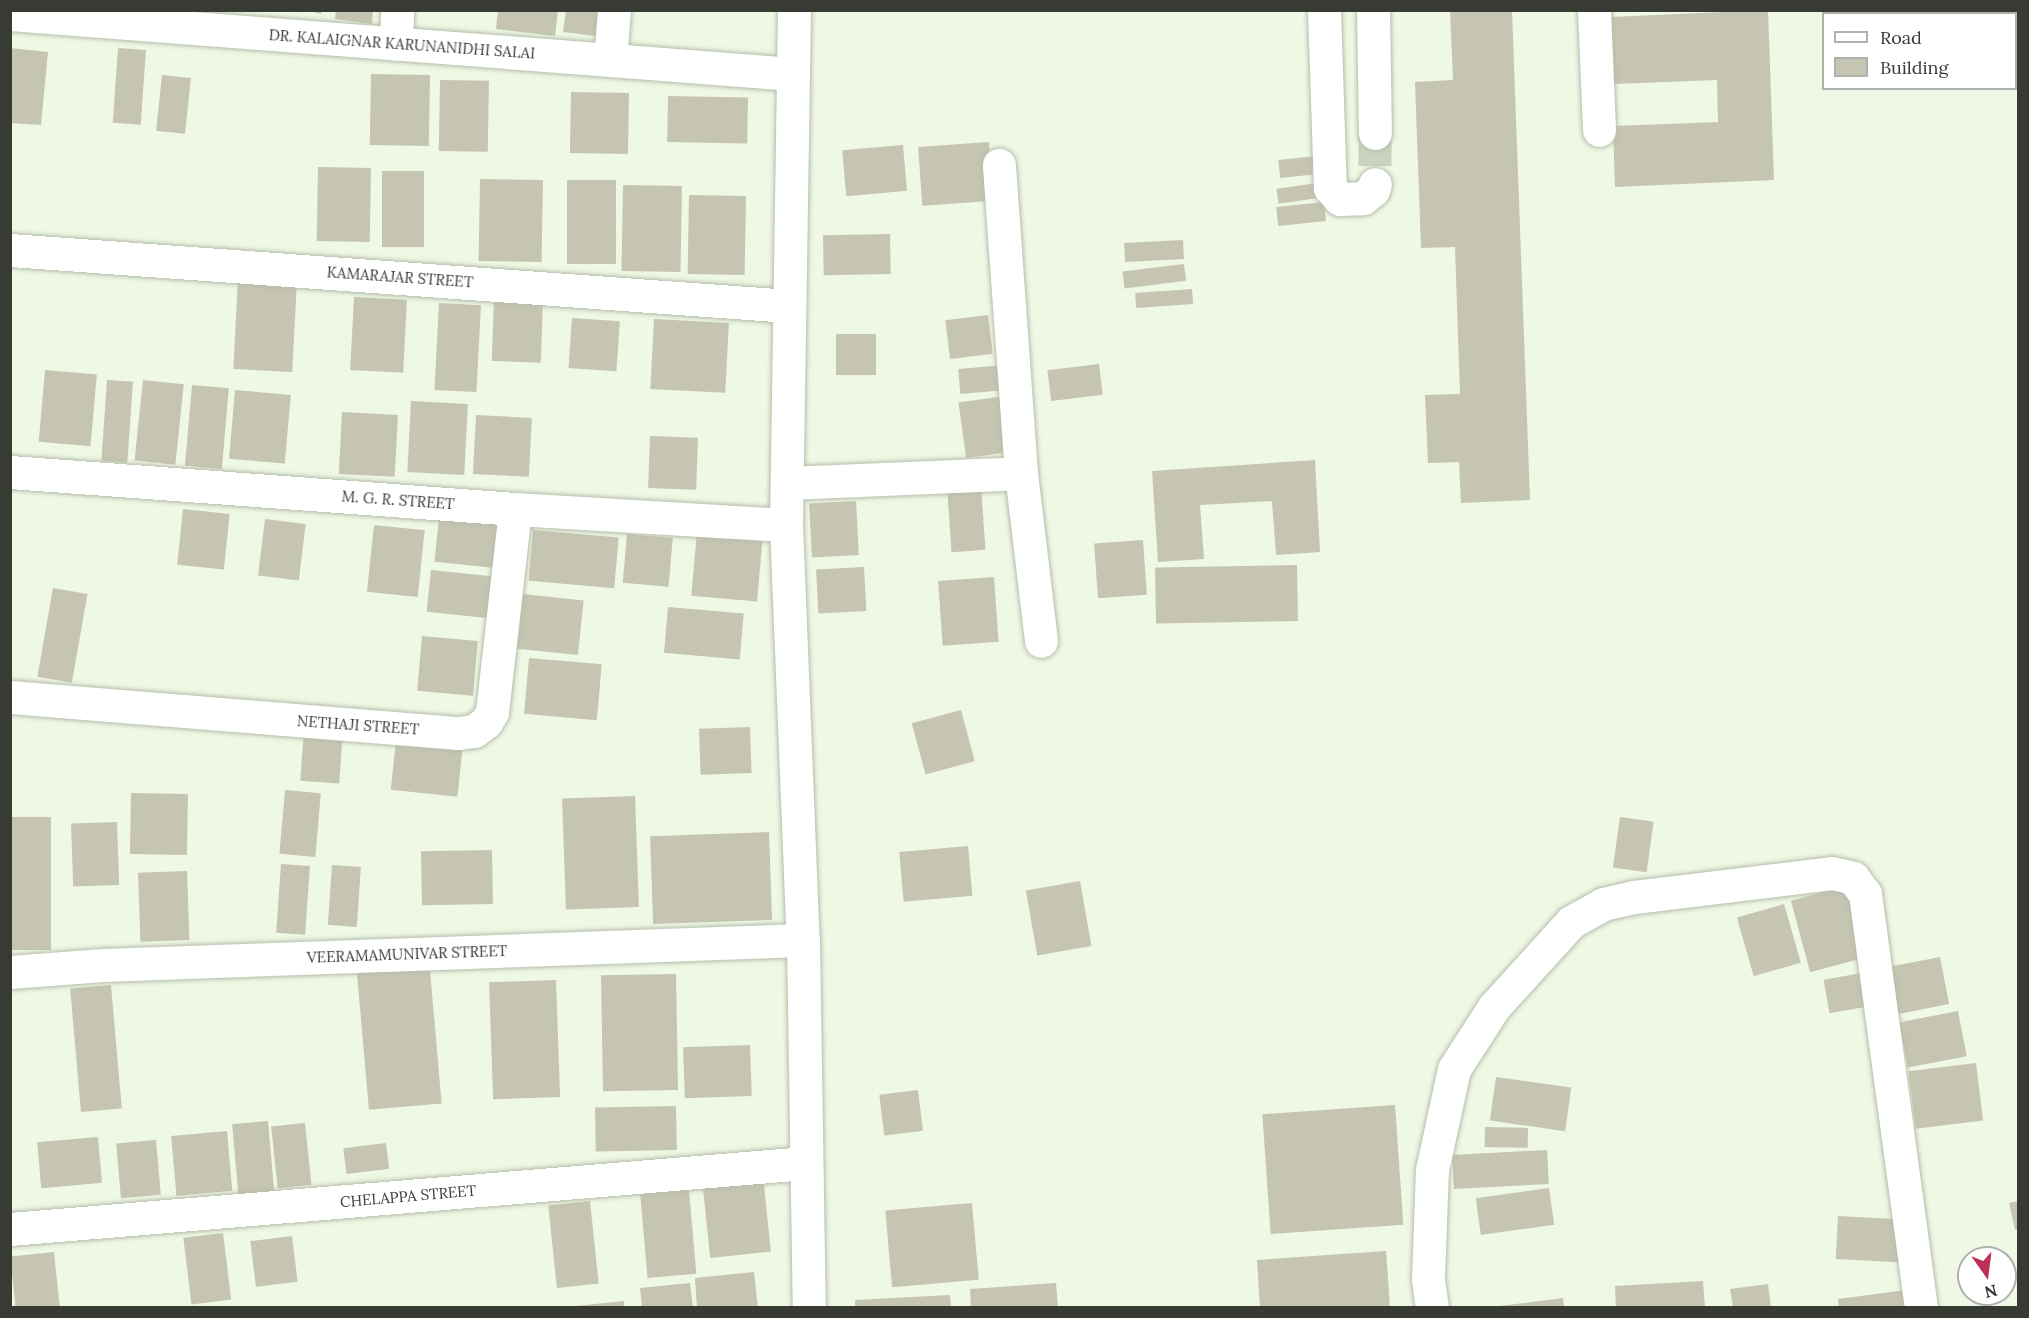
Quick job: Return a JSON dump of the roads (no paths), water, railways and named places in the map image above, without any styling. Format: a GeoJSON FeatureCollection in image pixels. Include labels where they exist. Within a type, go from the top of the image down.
{"type":"FeatureCollection","features":[{"type":"Feature","properties":{"kind":"street"},"geometry":{"type":"LineString","coordinates":[[396,44],[397,10]]}},
{"type":"Feature","properties":{"kind":"street"},"geometry":{"type":"LineString","coordinates":[[610,60],[614,10]]}},
{"type":"Feature","properties":{"kind":"street"},"geometry":{"type":"LineString","coordinates":[[794,10],[786,525],[803,940],[809,1308]]}},
{"type":"Feature","properties":{"kind":"street"},"geometry":{"type":"LineString","coordinates":[[1324,10],[1330,188],[1340,199],[1363,198],[1373,190],[1375,184]]}},
{"type":"Feature","properties":{"kind":"street"},"geometry":{"type":"LineString","coordinates":[[1373,10],[1375,133]]}},
{"type":"Feature","properties":{"kind":"street"},"geometry":{"type":"LineString","coordinates":[[1594,10],[1599,130]]}},
{"type":"Feature","properties":{"kind":"street","name":"DR. KALAIGNAR KARUNANIDHI SALAI"},"geometry":{"type":"LineString","coordinates":[[10,14],[180,19],[396,44],[793,74]]}},
{"type":"Feature","properties":{"kind":"street"},"geometry":{"type":"LineString","coordinates":[[999,165],[1021,473],[1041,641]]}},
{"type":"Feature","properties":{"kind":"street","name":"KAMARAJAR STREET"},"geometry":{"type":"LineString","coordinates":[[10,250],[789,306]]}},
{"type":"Feature","properties":{"kind":"street","name":"M. G. R. STREET"},"geometry":{"type":"LineString","coordinates":[[10,472],[515,509],[786,525]]}},
{"type":"Feature","properties":{"kind":"street"},"geometry":{"type":"LineString","coordinates":[[787,483],[1021,473]]}},
{"type":"Feature","properties":{"kind":"street","name":"NETHAJI STREET"},"geometry":{"type":"LineString","coordinates":[[10,697],[459,733],[474,731],[486,722],[492,712],[515,509]]}},
{"type":"Feature","properties":{"kind":"street"},"geometry":{"type":"LineString","coordinates":[[1432,1308],[1428,1278],[1432,1170],[1454,1069],[1494,1007],[1571,922],[1603,904],[1634,897],[1832,873],[1853,878],[1865,894],[1921,1308]]}},
{"type":"Feature","properties":{"kind":"street","name":"VEERAMAMUNIVAR STREET"},"geometry":{"type":"LineString","coordinates":[[10,972],[104,965],[803,940]]}},
{"type":"Feature","properties":{"kind":"street","name":"CHELAPPA STREET"},"geometry":{"type":"LineString","coordinates":[[10,1229],[806,1162]]}},
{"type":"Feature","properties":{"kind":"tunnel"},"geometry":{"type":"LineString","coordinates":[[1375,133],[1375,184]]}}]}
